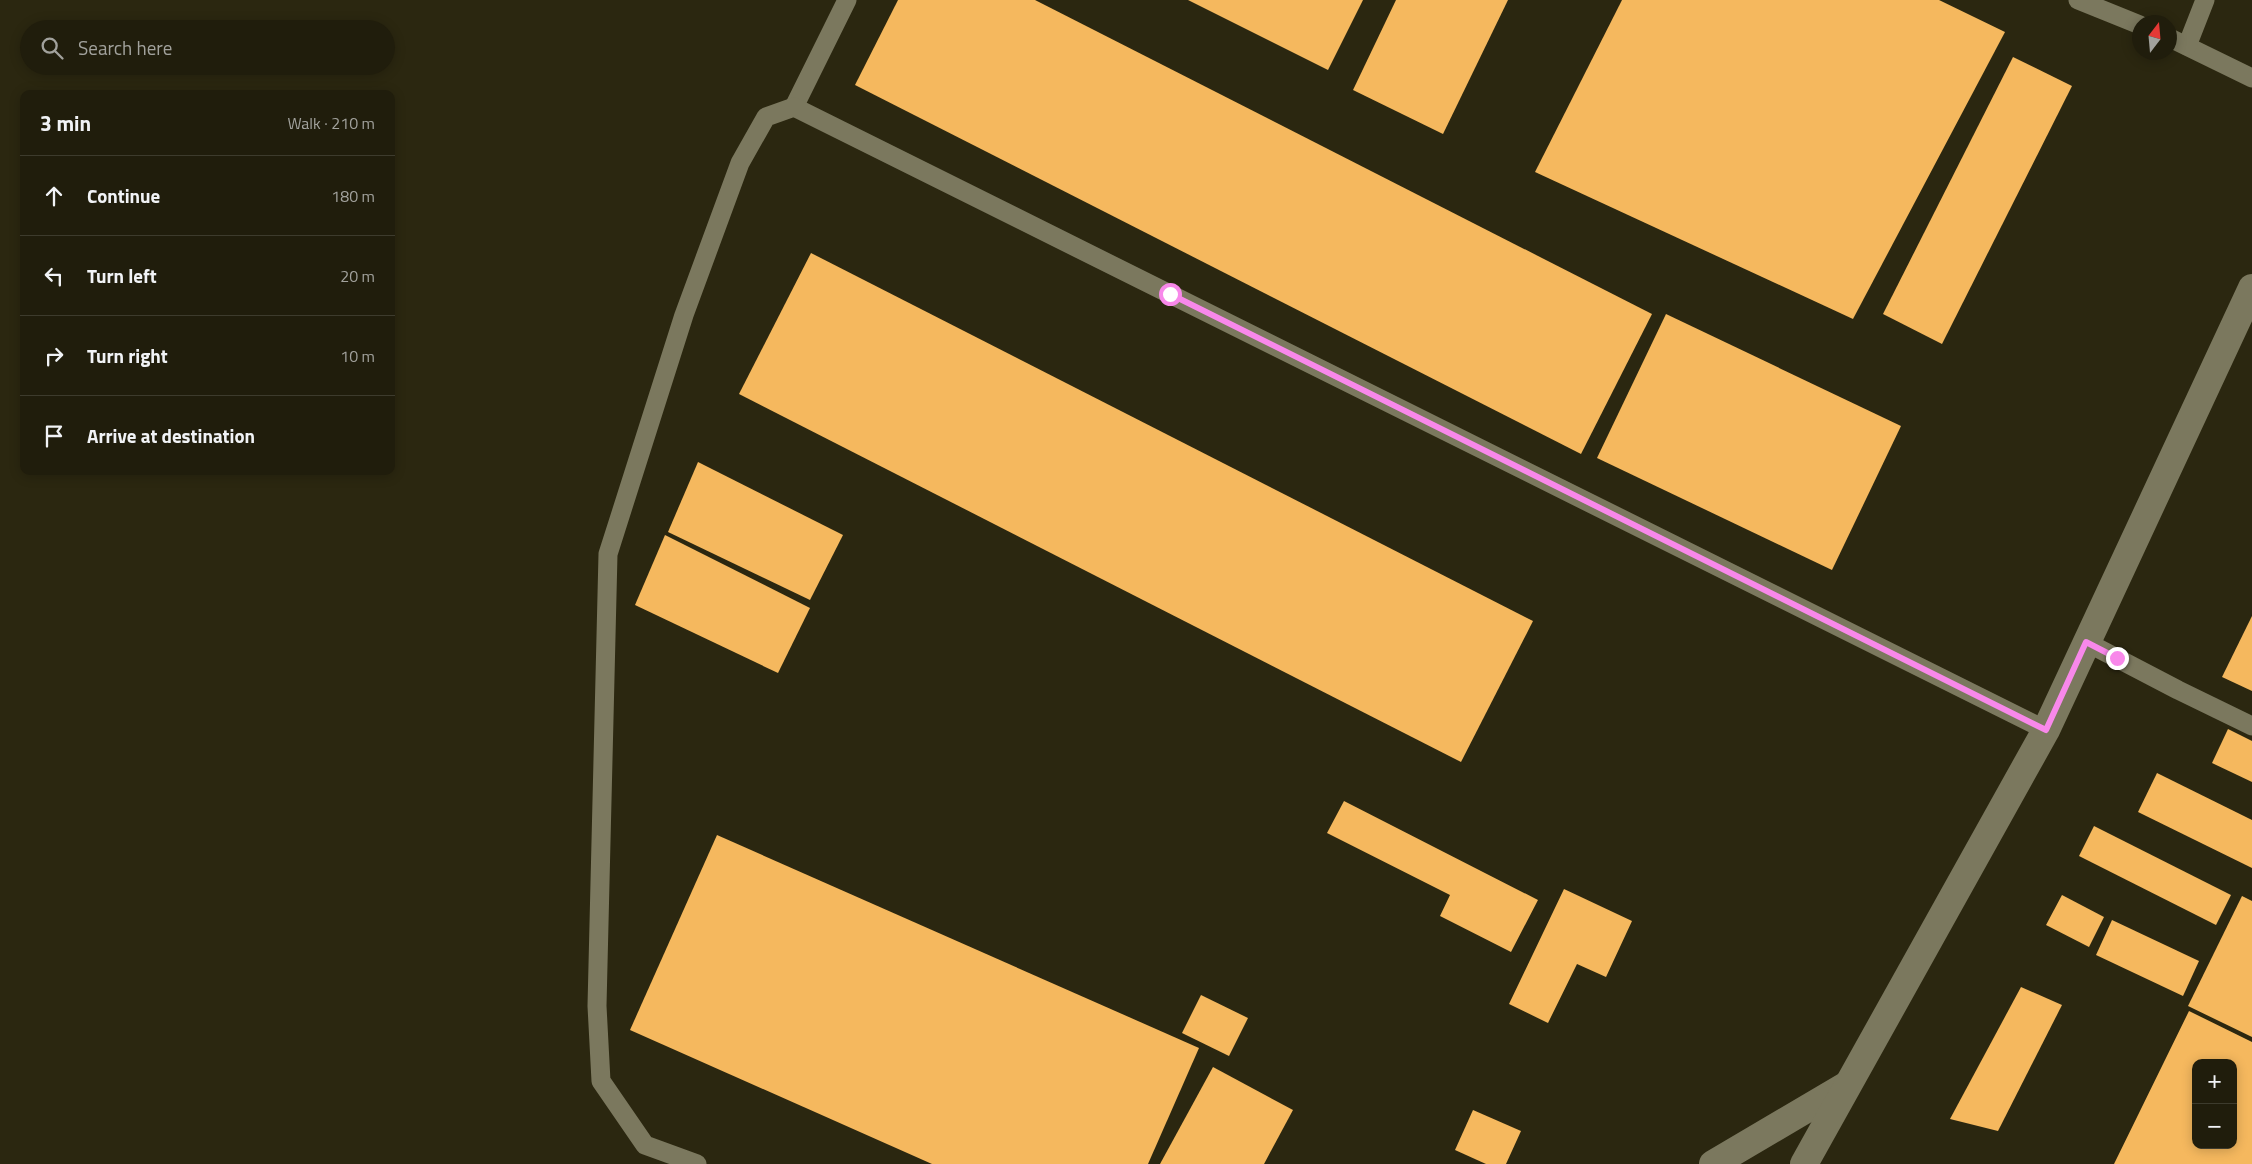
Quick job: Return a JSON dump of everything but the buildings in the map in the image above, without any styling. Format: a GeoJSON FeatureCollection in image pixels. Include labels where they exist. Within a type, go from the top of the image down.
{"type":"FeatureCollection","features":[{"type":"Feature","properties":{"kind":"street"},"geometry":{"type":"LineString","coordinates":[[1804,1164],[2046,730],[2252,288]]}},
{"type":"Feature","properties":{"kind":"street"},"geometry":{"type":"LineString","coordinates":[[1713,1164],[1848,1085]]}},
{"type":"Feature","properties":{"kind":"lane"},"geometry":{"type":"LineString","coordinates":[[697,1164],[645,1146],[600,1081],[597,1006],[608,554],[684,314],[740,163],[766,117],[794,106],[847,0]]}},
{"type":"Feature","properties":{"kind":"lane"},"geometry":{"type":"LineString","coordinates":[[2078,0],[2132,22]]}},
{"type":"Feature","properties":{"kind":"lane"},"geometry":{"type":"LineString","coordinates":[[2187,46],[2205,0]]}},
{"type":"Feature","properties":{"kind":"lane"},"geometry":{"type":"LineString","coordinates":[[2177,41],[2252,78]]}},
{"type":"Feature","properties":{"kind":"lane"},"geometry":{"type":"LineString","coordinates":[[794,106],[2046,730]]}},
{"type":"Feature","properties":{"kind":"lane"},"geometry":{"type":"LineString","coordinates":[[2086,642],[2252,726]]}},
{"type":"Feature","properties":{"kind":"route"},"geometry":{"type":"LineString","coordinates":[[1170,294],[2046,730],[2086,642],[2117,658]]}}]}
